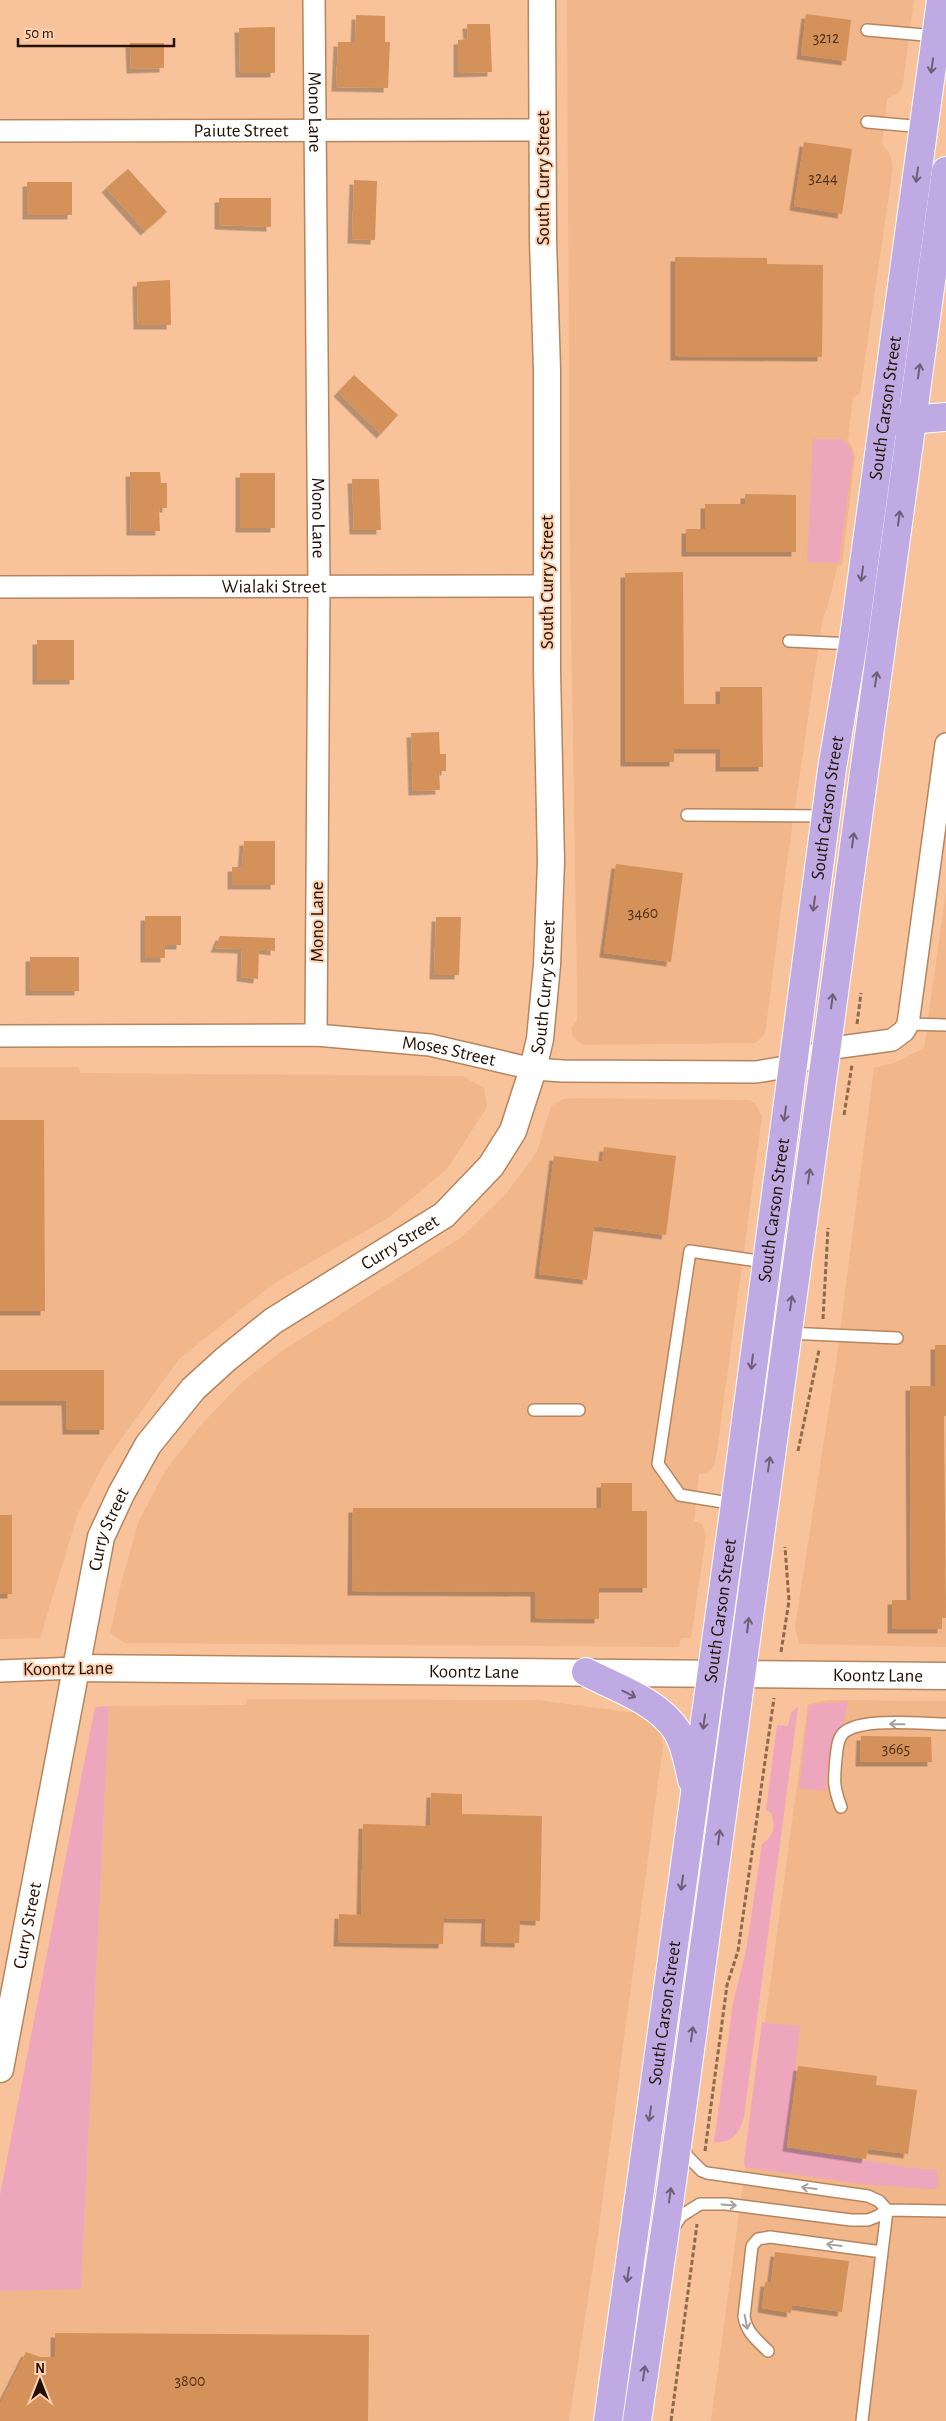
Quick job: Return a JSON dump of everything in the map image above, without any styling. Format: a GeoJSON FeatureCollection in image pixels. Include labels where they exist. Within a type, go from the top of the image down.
{"type":"FeatureCollection","features":[{"type":"Feature","properties":{"kind":"main road","name":"South Carson Street"},"geometry":{"type":"LineString","coordinates":[[608,2421],[735,1504],[765,1262],[826,816],[853,644],[941,0]]}},
{"type":"Feature","properties":{"kind":"main road","name":"South Carson Street"},"geometry":{"type":"LineString","coordinates":[[638,2421],[742,1674],[946,171]]}},
{"type":"Feature","properties":{"kind":"main road"},"geometry":{"type":"LineString","coordinates":[[883,422],[946,417]]}},
{"type":"Feature","properties":{"kind":"main road"},"geometry":{"type":"LineString","coordinates":[[586,1672],[649,1704],[666,1716],[677,1732],[685,1749],[695,1791]]}},
{"type":"Feature","properties":{"kind":"street","name":"Mono Lane"},"geometry":{"type":"LineString","coordinates":[[314,0],[319,587],[316,1035]]}},
{"type":"Feature","properties":{"kind":"street","name":"South Curry Street"},"geometry":{"type":"LineString","coordinates":[[497,1156],[513,1131],[533,1069],[540,1039],[546,975],[551,862],[546,586],[547,370],[542,130],[542,0]]}},
{"type":"Feature","properties":{"kind":"street","name":"Paiute Street"},"geometry":{"type":"LineString","coordinates":[[0,131],[542,130]]}},
{"type":"Feature","properties":{"kind":"street","name":"Wialaki Street"},"geometry":{"type":"LineString","coordinates":[[0,587],[546,586]]}},
{"type":"Feature","properties":{"kind":"street"},"geometry":{"type":"LineString","coordinates":[[908,1024],[946,750]]}},
{"type":"Feature","properties":{"kind":"street","name":"Moses Street"},"geometry":{"type":"LineString","coordinates":[[0,1036],[316,1035],[430,1045],[533,1069],[563,1071],[756,1072],[792,1066],[826,1050],[855,1044],[892,1040],[904,1031],[908,1024]]}},
{"type":"Feature","properties":{"kind":"street","name":"Curry Street"},"geometry":{"type":"LineString","coordinates":[[0,2069],[101,1537],[121,1494],[148,1445],[193,1389],[226,1358],[273,1321],[444,1215],[491,1166],[497,1156]]}},
{"type":"Feature","properties":{"kind":"street","name":"Koontz Lane"},"geometry":{"type":"LineString","coordinates":[[0,1671],[76,1668],[946,1676]]}},
{"type":"Feature","properties":{"kind":"lane"},"geometry":{"type":"LineString","coordinates":[[867,30],[936,36]]}},
{"type":"Feature","properties":{"kind":"lane"},"geometry":{"type":"LineString","coordinates":[[867,122],[924,127]]}},
{"type":"Feature","properties":{"kind":"lane"},"geometry":{"type":"LineString","coordinates":[[789,642],[853,644]]}},
{"type":"Feature","properties":{"kind":"lane"},"geometry":{"type":"LineString","coordinates":[[688,815],[826,816]]}},
{"type":"Feature","properties":{"kind":"lane"},"geometry":{"type":"LineString","coordinates":[[908,1024],[946,1025]]}},
{"type":"Feature","properties":{"kind":"lane"},"geometry":{"type":"LineString","coordinates":[[735,1504],[680,1494],[658,1464],[690,1251],[765,1262]]}},
{"type":"Feature","properties":{"kind":"lane"},"geometry":{"type":"LineString","coordinates":[[788,1333],[897,1338]]}},
{"type":"Feature","properties":{"kind":"lane"},"geometry":{"type":"LineString","coordinates":[[534,1410],[579,1410]]}},
{"type":"Feature","properties":{"kind":"lane"},"geometry":{"type":"LineString","coordinates":[[841,1807],[833,1787],[837,1748],[841,1735],[848,1729],[870,1723],[946,1724]]}},
{"type":"Feature","properties":{"kind":"lane"},"geometry":{"type":"LineString","coordinates":[[679,2132],[687,2156],[702,2172],[760,2182],[868,2196],[879,2201],[887,2210],[862,2421]]}},
{"type":"Feature","properties":{"kind":"lane"},"geometry":{"type":"LineString","coordinates":[[663,2243],[681,2216],[700,2204],[726,2204],[851,2220],[868,2220],[887,2210],[946,2211]]}},
{"type":"Feature","properties":{"kind":"lane"},"geometry":{"type":"LineString","coordinates":[[768,2351],[746,2328],[744,2317],[752,2246],[758,2239],[770,2237],[882,2252]]}},
{"type":"Feature","properties":{"kind":"path"},"geometry":{"type":"LineString","coordinates":[[843,1123],[862,985]]}},
{"type":"Feature","properties":{"kind":"path"},"geometry":{"type":"LineString","coordinates":[[797,1455],[821,1335],[828,1226]]}},
{"type":"Feature","properties":{"kind":"path"},"geometry":{"type":"LineString","coordinates":[[702,2172],[727,1985],[738,1951],[788,1601],[784,1557],[785,1542]]}},
{"type":"Feature","properties":{"kind":"path"},"geometry":{"type":"LineString","coordinates":[[670,2421],[700,2204]]}},
{"type":"Feature","properties":{"kind":"shaded area"},"geometry":{"type":"Polygon","coordinates":[[[567,0],[914,0],[903,83],[900,92],[887,99],[882,144],[890,154],[893,167],[860,393],[853,398],[848,440],[855,457],[842,565],[838,565],[827,609],[823,616],[788,855],[765,1034],[755,1043],[584,1045],[572,1035],[572,1027],[577,1020],[577,987],[570,560],[567,0]]]}},
{"type":"Feature","properties":{"kind":"shaded area"},"geometry":{"type":"Polygon","coordinates":[[[813,439],[842,439],[851,449],[853,456],[839,563],[807,562],[813,439]]]}},
{"type":"Feature","properties":{"kind":"shaded area"},"geometry":{"type":"Polygon","coordinates":[[[946,891],[946,1647],[799,1644],[795,1627],[835,1370],[874,1068],[894,1063],[924,1048],[946,891]]]}},
{"type":"Feature","properties":{"kind":"shaded area"},"geometry":{"type":"Polygon","coordinates":[[[0,1067],[79,1067],[80,1073],[462,1076],[484,1088],[487,1107],[447,1169],[388,1218],[273,1284],[179,1359],[106,1460],[78,1513],[40,1638],[0,1639],[0,1067]]]}},
{"type":"Feature","properties":{"kind":"shaded area"},"geometry":{"type":"Polygon","coordinates":[[[563,1099],[749,1100],[755,1103],[762,1116],[717,1451],[714,1466],[708,1472],[699,1474],[694,1521],[702,1524],[706,1536],[691,1638],[681,1638],[679,1647],[125,1643],[110,1633],[138,1523],[165,1471],[200,1426],[242,1382],[282,1351],[462,1237],[505,1195],[537,1152],[551,1106],[563,1099]]]}},
{"type":"Feature","properties":{"kind":"shaded area"},"geometry":{"type":"Polygon","coordinates":[[[247,1699],[537,1700],[636,1713],[645,1716],[661,1735],[663,1745],[598,2234],[569,2421],[0,2421],[0,2291],[81,2288],[109,1706],[246,1705],[247,1699]]]}},
{"type":"Feature","properties":{"kind":"shaded area"},"geometry":{"type":"Polygon","coordinates":[[[829,1700],[946,1701],[946,2421],[711,2421],[808,1704],[829,1700]]]}},
{"type":"Feature","properties":{"kind":"shaded area"},"geometry":{"type":"Polygon","coordinates":[[[848,1701],[844,1723],[835,1733],[831,1745],[825,1791],[799,1788],[809,1705],[848,1701]]]}},
{"type":"Feature","properties":{"kind":"shaded area"},"geometry":{"type":"Polygon","coordinates":[[[109,1706],[81,2289],[0,2291],[0,2195],[95,1707],[109,1706]]]}},
{"type":"Feature","properties":{"kind":"shaded area"},"geometry":{"type":"Polygon","coordinates":[[[798,1707],[744,2117],[740,2128],[734,2136],[726,2141],[714,2142],[733,2003],[746,1951],[762,1844],[769,1837],[774,1827],[771,1813],[766,1810],[777,1725],[788,1726],[791,1712],[798,1707]]]}},
{"type":"Feature","properties":{"kind":"shaded area"},"geometry":{"type":"Polygon","coordinates":[[[762,2022],[800,2026],[786,2148],[920,2169],[936,2169],[939,2185],[935,2189],[929,2189],[861,2184],[745,2167],[744,2162],[762,2022]]]}},
{"type":"Feature","properties":{"kind":"building"},"geometry":{"type":"Polygon","coordinates":[[[806,14],[851,20],[846,61],[801,55],[806,14]]]}},
{"type":"Feature","properties":{"kind":"building"},"geometry":{"type":"Polygon","coordinates":[[[356,15],[385,16],[385,42],[390,42],[388,88],[336,87],[338,42],[355,42],[356,15]]]}},
{"type":"Feature","properties":{"kind":"building"},"geometry":{"type":"Polygon","coordinates":[[[467,24],[490,24],[492,72],[458,73],[458,40],[468,39],[467,24]]]}},
{"type":"Feature","properties":{"kind":"building"},"geometry":{"type":"Polygon","coordinates":[[[275,27],[275,73],[240,73],[239,28],[275,27]]]}},
{"type":"Feature","properties":{"kind":"building"},"geometry":{"type":"Polygon","coordinates":[[[130,43],[164,43],[164,68],[131,69],[130,43]]]}},
{"type":"Feature","properties":{"kind":"building"},"geometry":{"type":"Polygon","coordinates":[[[804,142],[852,149],[842,214],[794,206],[804,142]]]}},
{"type":"Feature","properties":{"kind":"building"},"geometry":{"type":"Polygon","coordinates":[[[128,169],[167,212],[145,231],[106,188],[128,169]]]}},
{"type":"Feature","properties":{"kind":"building"},"geometry":{"type":"Polygon","coordinates":[[[354,180],[377,181],[375,240],[352,239],[354,180]]]}},
{"type":"Feature","properties":{"kind":"building"},"geometry":{"type":"Polygon","coordinates":[[[27,182],[72,182],[72,215],[27,215],[27,182]]]}},
{"type":"Feature","properties":{"kind":"building"},"geometry":{"type":"Polygon","coordinates":[[[219,198],[271,198],[271,227],[219,225],[219,198]]]}},
{"type":"Feature","properties":{"kind":"building"},"geometry":{"type":"Polygon","coordinates":[[[675,257],[767,258],[767,264],[823,265],[822,357],[675,356],[675,257]]]}},
{"type":"Feature","properties":{"kind":"building"},"geometry":{"type":"Polygon","coordinates":[[[170,280],[171,325],[138,325],[137,282],[170,280]]]}},
{"type":"Feature","properties":{"kind":"building"},"geometry":{"type":"Polygon","coordinates":[[[354,375],[398,415],[381,434],[338,392],[354,375]]]}},
{"type":"Feature","properties":{"kind":"building"},"geometry":{"type":"Polygon","coordinates":[[[130,472],[160,472],[161,483],[167,483],[167,508],[159,508],[160,531],[131,531],[130,472]]]}},
{"type":"Feature","properties":{"kind":"building"},"geometry":{"type":"Polygon","coordinates":[[[240,473],[275,473],[275,528],[240,528],[240,473]]]}},
{"type":"Feature","properties":{"kind":"building"},"geometry":{"type":"Polygon","coordinates":[[[352,479],[379,479],[381,530],[354,530],[352,479]]]}},
{"type":"Feature","properties":{"kind":"building"},"geometry":{"type":"Polygon","coordinates":[[[745,494],[796,495],[796,552],[686,552],[686,529],[705,529],[705,504],[745,504],[745,494]]]}},
{"type":"Feature","properties":{"kind":"building"},"geometry":{"type":"Polygon","coordinates":[[[683,572],[684,704],[720,704],[720,687],[762,687],[763,767],[720,767],[720,749],[674,749],[674,762],[625,762],[625,573],[683,572]]]}},
{"type":"Feature","properties":{"kind":"building"},"geometry":{"type":"Polygon","coordinates":[[[37,640],[74,640],[74,680],[37,680],[37,640]]]}},
{"type":"Feature","properties":{"kind":"building"},"geometry":{"type":"Polygon","coordinates":[[[439,732],[440,754],[446,754],[446,771],[439,771],[440,790],[413,791],[411,733],[439,732]]]}},
{"type":"Feature","properties":{"kind":"building"},"geometry":{"type":"Polygon","coordinates":[[[244,841],[275,841],[275,885],[232,885],[232,867],[242,867],[244,841]]]}},
{"type":"Feature","properties":{"kind":"building"},"geometry":{"type":"Polygon","coordinates":[[[616,864],[683,873],[671,962],[604,953],[616,864]]]}},
{"type":"Feature","properties":{"kind":"building"},"geometry":{"type":"Polygon","coordinates":[[[145,916],[181,916],[181,945],[165,945],[165,958],[145,958],[145,916]]]}},
{"type":"Feature","properties":{"kind":"building"},"geometry":{"type":"Polygon","coordinates":[[[436,917],[461,917],[459,975],[434,975],[436,917]]]}},
{"type":"Feature","properties":{"kind":"building"},"geometry":{"type":"Polygon","coordinates":[[[220,936],[275,938],[275,951],[259,949],[258,979],[241,977],[242,949],[215,948],[220,936]]]}},
{"type":"Feature","properties":{"kind":"building"},"geometry":{"type":"Polygon","coordinates":[[[30,957],[79,957],[79,991],[30,991],[30,957]]]}},
{"type":"Feature","properties":{"kind":"building"},"geometry":{"type":"Polygon","coordinates":[[[0,1120],[44,1120],[45,1311],[0,1311],[0,1120]]]}},
{"type":"Feature","properties":{"kind":"building"},"geometry":{"type":"Polygon","coordinates":[[[604,1147],[676,1156],[666,1235],[594,1226],[587,1280],[539,1274],[554,1156],[602,1162],[604,1147]]]}},
{"type":"Feature","properties":{"kind":"building"},"geometry":{"type":"Polygon","coordinates":[[[935,1345],[946,1345],[946,1416],[944,1416],[946,1618],[942,1618],[942,1629],[892,1629],[892,1600],[911,1600],[910,1386],[935,1386],[935,1345]]]}},
{"type":"Feature","properties":{"kind":"building"},"geometry":{"type":"Polygon","coordinates":[[[0,1370],[104,1370],[104,1430],[67,1430],[66,1401],[0,1401],[0,1370]]]}},
{"type":"Feature","properties":{"kind":"building"},"geometry":{"type":"Polygon","coordinates":[[[601,1483],[632,1483],[632,1511],[647,1511],[647,1588],[599,1588],[599,1619],[535,1618],[535,1592],[352,1591],[353,1508],[601,1508],[601,1483]]]}},
{"type":"Feature","properties":{"kind":"building"},"geometry":{"type":"Polygon","coordinates":[[[0,1515],[12,1515],[12,1594],[0,1594],[0,1515]]]}},
{"type":"Feature","properties":{"kind":"building"},"geometry":{"type":"Polygon","coordinates":[[[861,1736],[931,1737],[932,1762],[860,1762],[861,1736]]]}},
{"type":"Feature","properties":{"kind":"building"},"geometry":{"type":"Polygon","coordinates":[[[431,1793],[462,1794],[462,1814],[542,1816],[540,1921],[520,1920],[519,1943],[485,1942],[486,1919],[444,1918],[443,1944],[338,1942],[339,1914],[361,1915],[363,1824],[430,1826],[431,1793]]]}},
{"type":"Feature","properties":{"kind":"building"},"geometry":{"type":"Polygon","coordinates":[[[798,2066],[877,2076],[876,2085],[917,2090],[908,2154],[868,2149],[866,2159],[787,2147],[798,2066]]]}},
{"type":"Feature","properties":{"kind":"building"},"geometry":{"type":"Polygon","coordinates":[[[775,2252],[849,2261],[842,2312],[792,2305],[791,2313],[762,2308],[765,2282],[771,2283],[775,2252]]]}},
{"type":"Feature","properties":{"kind":"building"},"geometry":{"type":"Polygon","coordinates":[[[55,2333],[369,2335],[368,2421],[0,2421],[0,2404],[26,2352],[40,2357],[55,2357],[55,2333]]]}}]}
